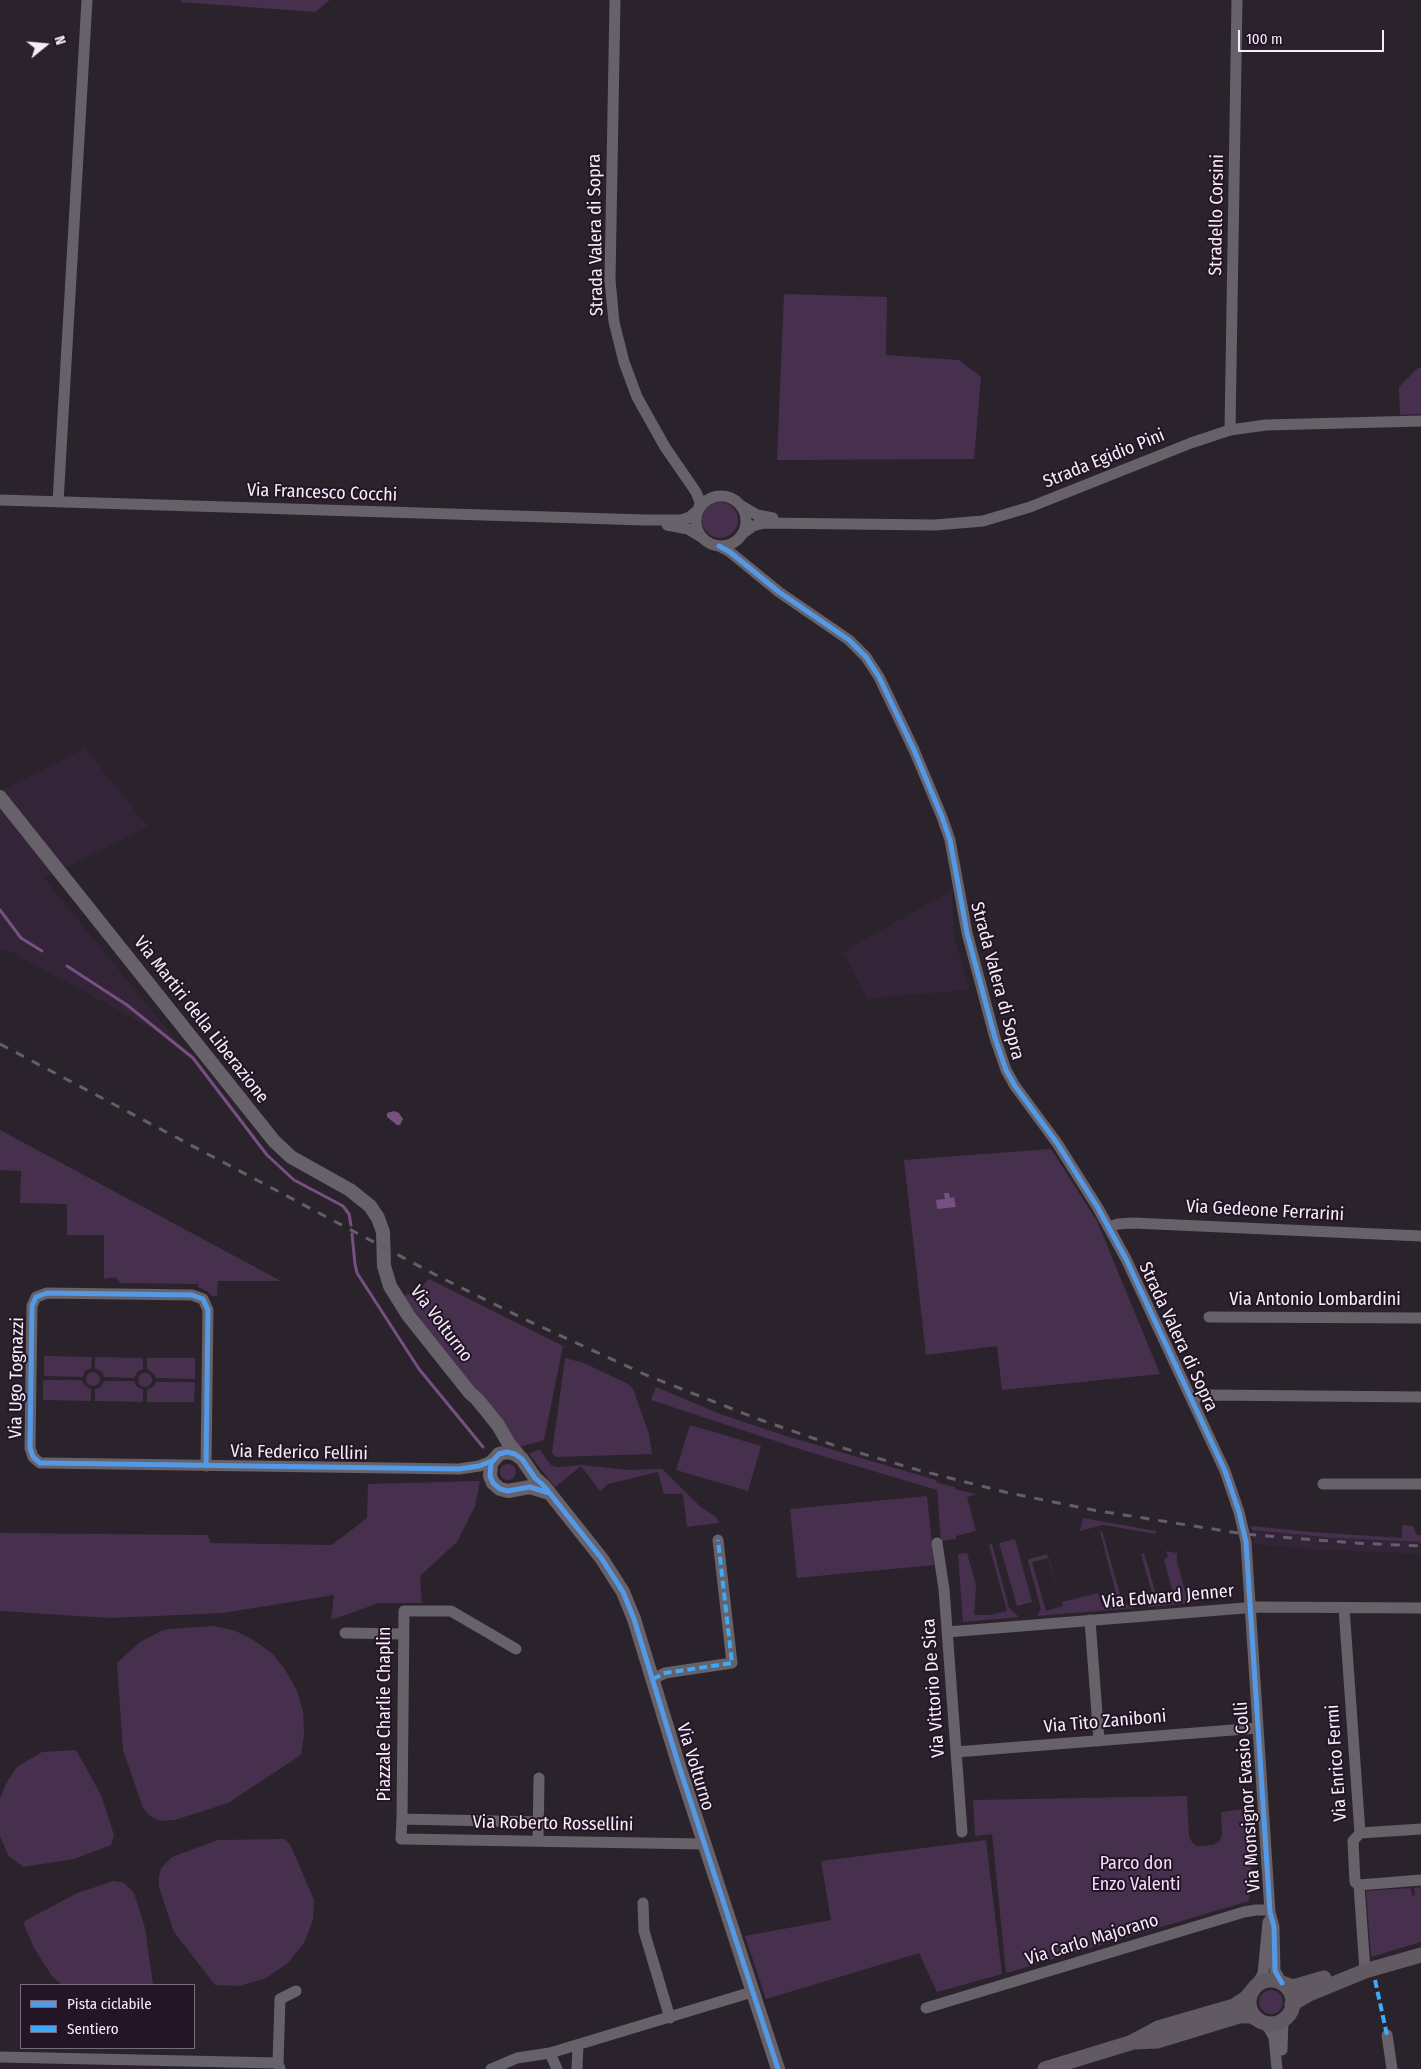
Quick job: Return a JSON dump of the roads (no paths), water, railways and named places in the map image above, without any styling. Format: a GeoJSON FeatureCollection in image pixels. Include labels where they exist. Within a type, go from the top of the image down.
{"type":"FeatureCollection","features":[{"type":"Feature","properties":{"kind":"main road"},"geometry":{"type":"LineString","coordinates":[[1292,2004],[1309,1994],[1365,1971],[1421,1955]]}},
{"type":"Feature","properties":{"kind":"main road"},"geometry":{"type":"LineString","coordinates":[[1045,2069],[1130,2043],[1158,2028],[1236,2005],[1254,1988],[1268,1980],[1293,1986],[1342,1973],[1365,1971]]}},
{"type":"Feature","properties":{"kind":"main road"},"geometry":{"type":"LineString","coordinates":[[1130,2043],[1157,2041],[1239,2016],[1251,2016],[1273,2024],[1283,2020],[1289,2014],[1292,2004],[1289,1990],[1282,1983]]}},
{"type":"Feature","properties":{"kind":"main road"},"geometry":{"type":"LineString","coordinates":[[1254,1988],[1249,2005],[1252,2013],[1259,2020]]}},
{"type":"Feature","properties":{"kind":"street"},"geometry":{"type":"LineString","coordinates":[[58,502],[72,295],[87,0]]}},
{"type":"Feature","properties":{"kind":"street","name":"Strada Valera di Sopra"},"geometry":{"type":"LineString","coordinates":[[615,0],[610,280],[614,322],[624,362],[637,397],[665,447],[698,495],[699,509],[696,524],[704,539],[730,552],[779,592],[849,640],[866,658],[879,678],[917,757],[950,840],[967,934],[995,1038],[1006,1070],[1057,1143],[1126,1259],[1225,1471],[1239,1512],[1246,1542],[1250,1607]]}},
{"type":"Feature","properties":{"kind":"street","name":"Stradello Corsini"},"geometry":{"type":"LineString","coordinates":[[1230,430],[1237,0]]}},
{"type":"Feature","properties":{"kind":"street","name":"Strada Egidio Pini"},"geometry":{"type":"LineString","coordinates":[[741,534],[748,528],[761,523],[947,524],[992,519],[1030,507],[1203,438],[1230,430],[1266,425],[1421,421]]}},
{"type":"Feature","properties":{"kind":"street","name":"Strada Valera di Sopra"},"geometry":{"type":"LineString","coordinates":[[690,481],[739,504],[746,518],[741,534],[740,549],[749,566]]}},
{"type":"Feature","properties":{"kind":"street"},"geometry":{"type":"LineString","coordinates":[[699,509],[708,499],[724,496]]}},
{"type":"Feature","properties":{"kind":"street","name":"Via Francesco Cocchi"},"geometry":{"type":"LineString","coordinates":[[0,500],[643,520],[683,519],[693,515],[699,509]]}},
{"type":"Feature","properties":{"kind":"street","name":"Strada Egidio Pini"},"geometry":{"type":"LineString","coordinates":[[739,504],[756,515],[787,519],[800,523]]}},
{"type":"Feature","properties":{"kind":"street","name":"Via Francesco Cocchi"},"geometry":{"type":"LineString","coordinates":[[643,520],[688,530],[704,539]]}},
{"type":"Feature","properties":{"kind":"street"},"geometry":{"type":"LineString","coordinates":[[719,546],[729,544],[741,534]]}},
{"type":"Feature","properties":{"kind":"street","name":"Via Martiri della Liberazione"},"geometry":{"type":"LineString","coordinates":[[0,797],[268,1135],[297,1160],[362,1198],[378,1218],[383,1232],[384,1246]]}},
{"type":"Feature","properties":{"kind":"street","name":"Via Gedeone Ferrarini"},"geometry":{"type":"LineString","coordinates":[[1108,1227],[1129,1223],[1421,1236]]}},
{"type":"Feature","properties":{"kind":"street","name":"Via Volturno"},"geometry":{"type":"LineString","coordinates":[[384,1246],[384,1266],[390,1286],[408,1316],[496,1422],[509,1444],[535,1478],[549,1493],[617,1580],[631,1610],[704,1844],[778,2069]]}},
{"type":"Feature","properties":{"kind":"street","name":"Via Ugo Tognazzi"},"geometry":{"type":"LineString","coordinates":[[45,1463],[34,1459],[30,1448],[32,1306],[38,1296],[47,1293],[195,1295],[205,1301],[208,1310],[206,1466]]}},
{"type":"Feature","properties":{"kind":"street","name":"Via Antonio Lombardini"},"geometry":{"type":"LineString","coordinates":[[1209,1317],[1421,1318]]}},
{"type":"Feature","properties":{"kind":"street","name":"Via Volturno"},"geometry":{"type":"LineString","coordinates":[[470,1393],[496,1435],[498,1446],[489,1472],[493,1483]]}},
{"type":"Feature","properties":{"kind":"street"},"geometry":{"type":"LineString","coordinates":[[1192,1399],[1205,1395],[1421,1397]]}},
{"type":"Feature","properties":{"kind":"street"},"geometry":{"type":"LineString","coordinates":[[493,1460],[499,1454],[507,1452],[522,1459],[527,1471],[526,1480],[517,1489]]}},
{"type":"Feature","properties":{"kind":"street","name":"Via Federico Fellini"},"geometry":{"type":"LineString","coordinates":[[45,1463],[459,1469],[482,1466],[493,1460]]}},
{"type":"Feature","properties":{"kind":"street","name":"Via Federico Fellini"},"geometry":{"type":"LineString","coordinates":[[459,1469],[479,1474],[493,1483]]}},
{"type":"Feature","properties":{"kind":"street"},"geometry":{"type":"LineString","coordinates":[[493,1483],[504,1490],[530,1487],[549,1493]]}},
{"type":"Feature","properties":{"kind":"street"},"geometry":{"type":"LineString","coordinates":[[1323,1484],[1421,1484]]}},
{"type":"Feature","properties":{"kind":"street"},"geometry":{"type":"LineString","coordinates":[[653,1679],[665,1673],[732,1663],[718,1540]]}},
{"type":"Feature","properties":{"kind":"street","name":"Via Vittorio De Sica"},"geometry":{"type":"LineString","coordinates":[[937,1543],[947,1632],[962,1832]]}},
{"type":"Feature","properties":{"kind":"street","name":"Via Edward Jenner"},"geometry":{"type":"LineString","coordinates":[[947,1632],[1250,1607],[1421,1608]]}},
{"type":"Feature","properties":{"kind":"street","name":"Via Monsignor Evasio Colli"},"geometry":{"type":"LineString","coordinates":[[1250,1607],[1270,1910],[1264,1971],[1262,1978],[1254,1988]]}},
{"type":"Feature","properties":{"kind":"street","name":"Via Enrico Fermi"},"geometry":{"type":"LineString","coordinates":[[1344,1608],[1360,1833],[1352,1841],[1355,1882],[1359,1885],[1365,1971]]}},
{"type":"Feature","properties":{"kind":"street","name":"Piazzale Charlie Chaplin"},"geometry":{"type":"LineString","coordinates":[[401,1839],[404,1611],[451,1611],[516,1649]]}},
{"type":"Feature","properties":{"kind":"street"},"geometry":{"type":"LineString","coordinates":[[1090,1620],[1099,1740]]}},
{"type":"Feature","properties":{"kind":"street"},"geometry":{"type":"LineString","coordinates":[[345,1634],[404,1634]]}},
{"type":"Feature","properties":{"kind":"street","name":"Via Tito Zaniboni"},"geometry":{"type":"LineString","coordinates":[[956,1752],[1258,1728]]}},
{"type":"Feature","properties":{"kind":"street"},"geometry":{"type":"LineString","coordinates":[[538,1841],[539,1778]]}},
{"type":"Feature","properties":{"kind":"street","name":"Piazzale Charlie Chaplin"},"geometry":{"type":"LineString","coordinates":[[402,1819],[538,1822]]}},
{"type":"Feature","properties":{"kind":"street"},"geometry":{"type":"LineString","coordinates":[[1360,1833],[1421,1829]]}},
{"type":"Feature","properties":{"kind":"street","name":"Via Roberto Rossellini"},"geometry":{"type":"LineString","coordinates":[[401,1839],[704,1844]]}},
{"type":"Feature","properties":{"kind":"street"},"geometry":{"type":"LineString","coordinates":[[1359,1885],[1421,1880]]}},
{"type":"Feature","properties":{"kind":"street"},"geometry":{"type":"LineString","coordinates":[[643,1903],[644,1931],[670,2018]]}},
{"type":"Feature","properties":{"kind":"street","name":"Via Monsignor Evasio Colli"},"geometry":{"type":"LineString","coordinates":[[1270,1910],[1274,1927],[1275,1971],[1282,1983]]}},
{"type":"Feature","properties":{"kind":"street","name":"Via Carlo Majorano"},"geometry":{"type":"LineString","coordinates":[[926,2008],[1244,1912],[1270,1910]]}},
{"type":"Feature","properties":{"kind":"street"},"geometry":{"type":"LineString","coordinates":[[4,2057],[158,2064],[279,2066],[280,1999],[296,1991]]}},
{"type":"Feature","properties":{"kind":"street"},"geometry":{"type":"LineString","coordinates":[[491,2069],[517,2058],[550,2053],[752,1992]]}},
{"type":"Feature","properties":{"kind":"street"},"geometry":{"type":"LineString","coordinates":[[1259,2020],[1268,2027],[1274,2037],[1277,2069]]}},
{"type":"Feature","properties":{"kind":"street"},"geometry":{"type":"LineString","coordinates":[[1283,2020],[1281,2036],[1283,2069]]}},
{"type":"Feature","properties":{"kind":"street"},"geometry":{"type":"LineString","coordinates":[[1387,2035],[1392,2069]]}},
{"type":"Feature","properties":{"kind":"street"},"geometry":{"type":"LineString","coordinates":[[578,2045],[578,2069]]}},
{"type":"Feature","properties":{"kind":"street"},"geometry":{"type":"LineString","coordinates":[[550,2053],[557,2069]]}},
{"type":"Feature","properties":{"kind":"waterway"},"geometry":{"type":"LineString","coordinates":[[0,910],[21,938],[42,951]]}},
{"type":"Feature","properties":{"kind":"waterway"},"geometry":{"type":"LineString","coordinates":[[67,966],[127,1005],[193,1058],[267,1155],[294,1180],[343,1206],[349,1214],[351,1225]]}},
{"type":"Feature","properties":{"kind":"waterway"},"geometry":{"type":"LineString","coordinates":[[352,1234],[357,1273],[419,1369],[483,1447]]}},
{"type":"Feature","properties":{"kind":"railway"},"geometry":{"type":"LineString","coordinates":[[0,1044],[436,1275],[522,1318],[646,1375],[758,1419],[836,1446],[918,1470],[1009,1493],[1093,1510],[1244,1534],[1354,1543],[1421,1546]]}},
{"type":"Feature","properties":{"kind":"park label","name":"Parco don Enzo Valenti"},"geometry":{"type":"Point","coordinates":[1136,1874]}}]}
